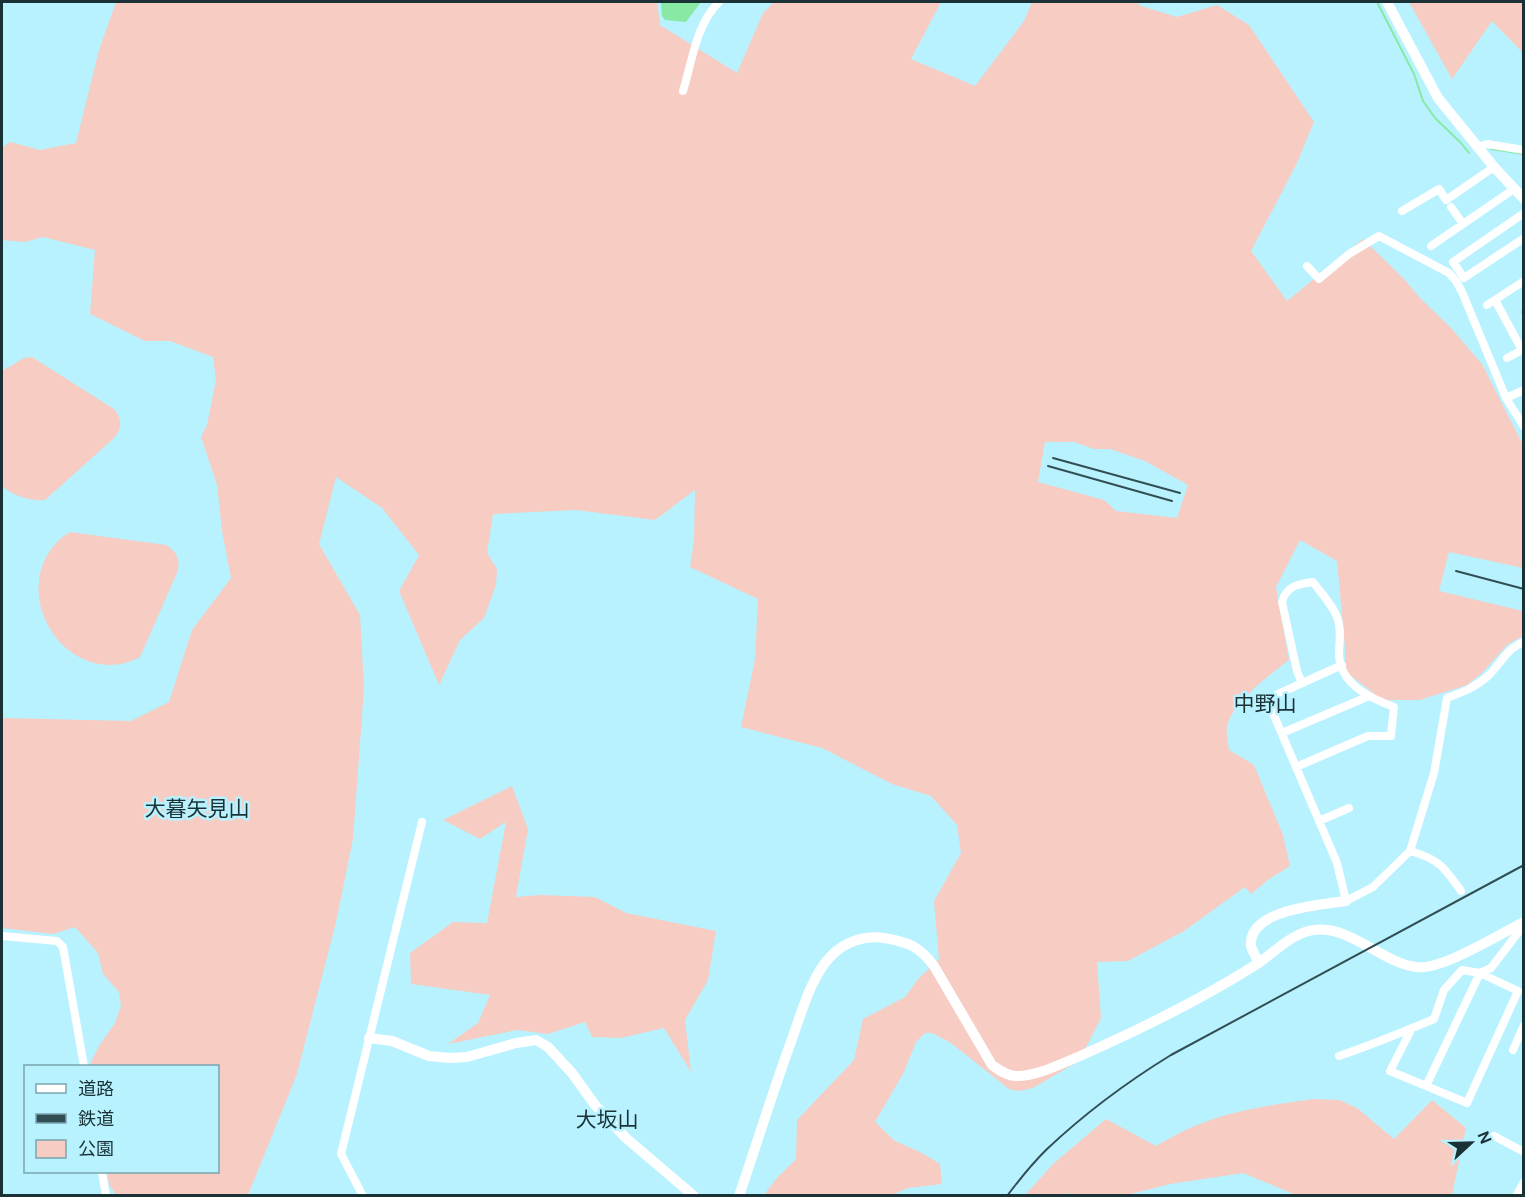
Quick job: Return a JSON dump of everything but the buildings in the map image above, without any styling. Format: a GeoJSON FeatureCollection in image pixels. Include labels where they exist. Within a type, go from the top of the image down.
{"type":"FeatureCollection","features":[{"type":"Feature","properties":{"kind":"street"},"geometry":{"type":"LineString","coordinates":[[682,91],[701,30],[718,2]]}},
{"type":"Feature","properties":{"kind":"street"},"geometry":{"type":"LineString","coordinates":[[1387,2],[1438,98],[1494,167],[1524,199]]}},
{"type":"Feature","properties":{"kind":"street"},"geometry":{"type":"LineString","coordinates":[[1478,147],[1487,144],[1524,150]]}},
{"type":"Feature","properties":{"kind":"street"},"geometry":{"type":"LineString","coordinates":[[1402,211],[1439,189],[1446,200],[1494,167]]}},
{"type":"Feature","properties":{"kind":"street"},"geometry":{"type":"LineString","coordinates":[[1431,246],[1514,189]]}},
{"type":"Feature","properties":{"kind":"street"},"geometry":{"type":"LineString","coordinates":[[1451,207],[1463,224]]}},
{"type":"Feature","properties":{"kind":"street"},"geometry":{"type":"LineString","coordinates":[[1524,213],[1453,262],[1464,278],[1524,238]]}},
{"type":"Feature","properties":{"kind":"street"},"geometry":{"type":"LineString","coordinates":[[1307,266],[1319,279],[1349,254],[1379,236],[1449,273],[1462,292],[1506,398],[1524,427]]}},
{"type":"Feature","properties":{"kind":"street"},"geometry":{"type":"LineString","coordinates":[[1487,305],[1524,281]]}},
{"type":"Feature","properties":{"kind":"street"},"geometry":{"type":"LineString","coordinates":[[1495,300],[1523,350],[1508,358]]}},
{"type":"Feature","properties":{"kind":"street"},"geometry":{"type":"LineString","coordinates":[[1506,398],[1524,390]]}},
{"type":"Feature","properties":{"kind":"street"},"geometry":{"type":"LineString","coordinates":[[1296,767],[1368,736],[1391,736],[1394,707],[1367,697],[1346,677],[1339,655],[1340,628],[1337,617],[1312,582],[1298,584],[1288,589],[1284,593],[1282,602],[1297,671],[1302,683]]}},
{"type":"Feature","properties":{"kind":"street"},"geometry":{"type":"LineString","coordinates":[[1259,963],[1251,947],[1252,934],[1263,921],[1293,910],[1346,901],[1373,887],[1410,851],[1434,774],[1447,698],[1471,690],[1516,645],[1524,642]]}},
{"type":"Feature","properties":{"kind":"street"},"geometry":{"type":"LineString","coordinates":[[1341,665],[1268,699],[1337,863],[1346,901]]}},
{"type":"Feature","properties":{"kind":"street"},"geometry":{"type":"LineString","coordinates":[[1282,733],[1367,697]]}},
{"type":"Feature","properties":{"kind":"street"},"geometry":{"type":"LineString","coordinates":[[1319,821],[1349,808]]}},
{"type":"Feature","properties":{"kind":"street"},"geometry":{"type":"LineString","coordinates":[[363,1196],[341,1154],[422,822]]}},
{"type":"Feature","properties":{"kind":"street"},"geometry":{"type":"LineString","coordinates":[[1410,851],[1438,861],[1461,891]]}},
{"type":"Feature","properties":{"kind":"street"},"geometry":{"type":"LineString","coordinates":[[740,1196],[801,1012],[819,972],[830,957],[845,945],[864,938],[908,942],[917,948],[934,966],[992,1065],[1002,1072],[1015,1076],[1031,1074],[1063,1064],[1175,1010],[1259,963],[1289,940],[1308,930],[1323,929],[1338,933],[1415,967],[1436,964],[1524,924]]}},
{"type":"Feature","properties":{"kind":"street"},"geometry":{"type":"LineString","coordinates":[[1426,1086],[1480,973],[1491,968],[1524,924]]}},
{"type":"Feature","properties":{"kind":"street"},"geometry":{"type":"LineString","coordinates":[[2,936],[57,942],[63,948],[84,1065]]}},
{"type":"Feature","properties":{"kind":"street"},"geometry":{"type":"LineString","coordinates":[[1514,939],[1524,936]]}},
{"type":"Feature","properties":{"kind":"street"},"geometry":{"type":"LineString","coordinates":[[1339,1056],[1384,1041],[1412,1028],[1434,1019],[1444,990],[1462,970],[1480,973],[1518,991],[1467,1103],[1390,1071],[1412,1028]]}},
{"type":"Feature","properties":{"kind":"street"},"geometry":{"type":"LineString","coordinates":[[1513,1050],[1524,1025]]}},
{"type":"Feature","properties":{"kind":"street"},"geometry":{"type":"LineString","coordinates":[[369,1038],[392,1041],[429,1056],[450,1058],[467,1057],[516,1042],[536,1040],[548,1047],[572,1073],[595,1105],[626,1138],[694,1196]]}},
{"type":"Feature","properties":{"kind":"street"},"geometry":{"type":"LineString","coordinates":[[1494,1136],[1524,1152]]}},
{"type":"Feature","properties":{"kind":"street"},"geometry":{"type":"LineString","coordinates":[[102,1173],[106,1196]]}},
{"type":"Feature","properties":{"kind":"street"},"geometry":{"type":"LineString","coordinates":[[1516,1196],[1524,1182]]}},
{"type":"Feature","properties":{"kind":"green space"},"geometry":{"type":"Polygon","coordinates":[[[116,2],[657,2],[660,25],[737,73],[763,13],[774,2],[941,2],[911,59],[975,86],[1024,21],[1032,2],[1136,2],[1141,6],[1177,17],[1217,5],[1249,25],[1314,122],[1297,163],[1251,251],[1287,301],[1363,239],[1451,328],[1482,364],[1523,445],[1523,568],[1449,552],[1439,591],[1523,611],[1523,636],[1508,644],[1482,673],[1467,685],[1420,700],[1382,700],[1345,671],[1337,561],[1300,540],[1276,587],[1289,660],[1244,698],[1227,726],[1229,750],[1254,765],[1283,835],[1290,866],[1251,894],[1245,887],[1184,931],[1128,961],[1097,962],[1101,1018],[1079,1061],[1033,1088],[1019,1091],[1009,1089],[951,1043],[932,1033],[925,1033],[916,1042],[904,1072],[875,1122],[895,1141],[940,1164],[942,1184],[908,1188],[892,1195],[764,1195],[796,1159],[797,1120],[854,1060],[863,1019],[905,997],[919,978],[939,959],[934,901],[961,853],[957,825],[931,796],[892,784],[822,748],[741,727],[755,659],[758,599],[690,567],[694,541],[695,490],[655,520],[576,510],[493,514],[487,553],[497,569],[496,585],[484,618],[460,640],[439,685],[399,591],[419,555],[382,508],[336,477],[319,544],[360,615],[364,688],[353,839],[336,922],[297,1074],[248,1195],[116,1195],[109,1184],[107,1173],[219,1173],[219,1065],[90,1065],[115,1023],[121,1006],[119,992],[103,974],[98,953],[75,927],[53,934],[2,928],[2,718],[131,721],[169,702],[192,630],[231,578],[222,531],[217,485],[201,437],[207,425],[216,380],[213,357],[170,341],[145,341],[90,314],[95,250],[43,237],[25,242],[2,240],[2,148],[10,142],[40,150],[76,143],[99,50],[116,2]],[[1045,442],[1038,482],[1104,500],[1116,511],[1177,518],[1188,485],[1145,461],[1110,449],[1094,449],[1074,442],[1045,442]]]}},
{"type":"Feature","properties":{"kind":"green space"},"geometry":{"type":"Polygon","coordinates":[[[1409,2],[1523,2],[1523,53],[1492,21],[1452,79],[1409,2]]]}},
{"type":"Feature","properties":{"kind":"green space"},"geometry":{"type":"Polygon","coordinates":[[[32,357],[114,409],[120,421],[120,428],[113,439],[45,500],[22,497],[2,486],[2,371],[24,358],[32,357]]]}},
{"type":"Feature","properties":{"kind":"green space"},"geometry":{"type":"Polygon","coordinates":[[[70,532],[166,545],[175,553],[179,564],[177,573],[140,657],[118,664],[96,663],[76,656],[60,642],[47,624],[40,604],[39,581],[47,555],[59,540],[70,532]]]}},
{"type":"Feature","properties":{"kind":"green space"},"geometry":{"type":"Polygon","coordinates":[[[512,786],[528,829],[516,897],[540,895],[595,897],[626,913],[716,931],[708,980],[685,1020],[691,1072],[664,1028],[621,1038],[592,1037],[585,1022],[548,1034],[517,1030],[448,1044],[478,1023],[490,995],[411,984],[410,953],[453,922],[487,923],[506,822],[480,839],[443,820],[512,786]]]}},
{"type":"Feature","properties":{"kind":"green space"},"geometry":{"type":"Polygon","coordinates":[[[1313,1099],[1339,1100],[1357,1108],[1394,1139],[1432,1100],[1466,1128],[1452,1195],[1296,1195],[1243,1173],[1170,1184],[1127,1195],[1075,1196],[1068,1193],[1066,1195],[1025,1195],[1054,1163],[1106,1119],[1156,1146],[1213,1119],[1250,1109],[1313,1099]]]}},
{"type":"Feature","properties":{"kind":"shaded area"},"geometry":{"type":"Polygon","coordinates":[[[661,2],[701,2],[686,22],[665,20],[662,16],[661,2]]]}},
{"type":"Feature","properties":{"kind":"waterway"},"geometry":{"type":"LineString","coordinates":[[1377,2],[1414,74],[1423,101],[1435,118],[1469,153]]}},
{"type":"Feature","properties":{"kind":"waterway"},"geometry":{"type":"LineString","coordinates":[[1491,149],[1524,154]]}},
{"type":"Feature","properties":{"kind":"waterway"},"geometry":{"type":"LineString","coordinates":[[1522,312],[1524,318]]}},
{"type":"Feature","properties":{"kind":"railway"},"geometry":{"type":"LineString","coordinates":[[1053,458],[1180,493]]}},
{"type":"Feature","properties":{"kind":"railway"},"geometry":{"type":"LineString","coordinates":[[1048,466],[1172,501]]}},
{"type":"Feature","properties":{"kind":"railway"},"geometry":{"type":"LineString","coordinates":[[1456,571],[1524,589]]}},
{"type":"Feature","properties":{"kind":"railway"},"geometry":{"type":"LineString","coordinates":[[1007,1196],[1036,1161],[1060,1137],[1106,1099],[1155,1065],[1524,865]]}},
{"type":"Feature","properties":{"kind":"district","name":"中野山"},"geometry":{"type":"Point","coordinates":[1265,704]}},
{"type":"Feature","properties":{"kind":"district","name":"大暮矢見山"},"geometry":{"type":"Point","coordinates":[197,809]}},
{"type":"Feature","properties":{"kind":"district","name":"大坂山"},"geometry":{"type":"Point","coordinates":[607,1120]}}]}
